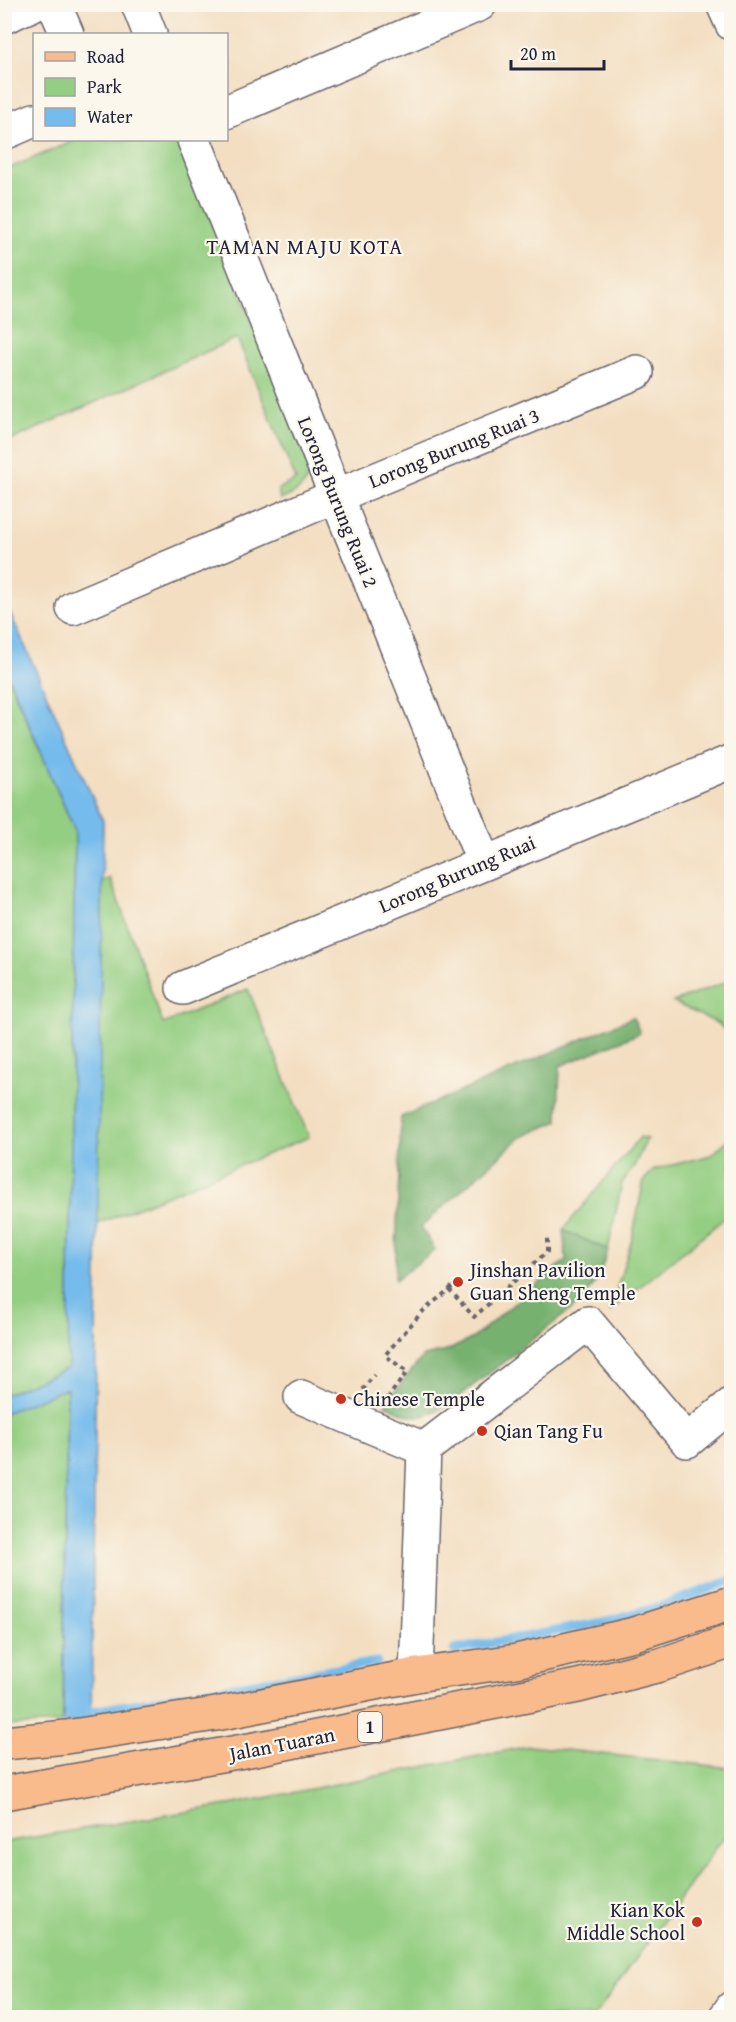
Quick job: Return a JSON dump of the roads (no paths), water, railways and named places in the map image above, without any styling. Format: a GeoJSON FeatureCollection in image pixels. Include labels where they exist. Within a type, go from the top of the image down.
{"type":"FeatureCollection","features":[{"type":"Feature","properties":{"kind":"main road","name":"1"},"geometry":{"type":"LineString","coordinates":[[4,1743],[66,1737],[216,1714],[416,1675],[516,1661],[634,1634],[732,1603]]}},
{"type":"Feature","properties":{"kind":"main road","name":"Jalan Tuaran"},"geometry":{"type":"LineString","coordinates":[[4,1793],[255,1749],[578,1686],[660,1665],[732,1641]]}},
{"type":"Feature","properties":{"kind":"street"},"geometry":{"type":"LineString","coordinates":[[4,17],[33,4]]}},
{"type":"Feature","properties":{"kind":"street"},"geometry":{"type":"LineString","coordinates":[[54,4],[67,33]]}},
{"type":"Feature","properties":{"kind":"street"},"geometry":{"type":"LineString","coordinates":[[138,4],[150,33]]}},
{"type":"Feature","properties":{"kind":"street"},"geometry":{"type":"LineString","coordinates":[[228,111],[480,4]]}},
{"type":"Feature","properties":{"kind":"street"},"geometry":{"type":"LineString","coordinates":[[723,4],[732,24]]}},
{"type":"Feature","properties":{"kind":"street"},"geometry":{"type":"LineString","coordinates":[[4,133],[33,120]]}},
{"type":"Feature","properties":{"kind":"street","name":"Lorong Burung Ruai 2"},"geometry":{"type":"LineString","coordinates":[[194,141],[484,863]]}},
{"type":"Feature","properties":{"kind":"street","name":"Lorong Burung Ruai 3"},"geometry":{"type":"LineString","coordinates":[[73,608],[637,372]]}},
{"type":"Feature","properties":{"kind":"street","name":"Lorong Burung Ruai"},"geometry":{"type":"LineString","coordinates":[[183,988],[732,761]]}},
{"type":"Feature","properties":{"kind":"street"},"geometry":{"type":"LineString","coordinates":[[424,1449],[588,1323],[687,1442],[732,1404]]}},
{"type":"Feature","properties":{"kind":"street"},"geometry":{"type":"LineString","coordinates":[[301,1397],[424,1449]]}},
{"type":"Feature","properties":{"kind":"street"},"geometry":{"type":"LineString","coordinates":[[416,1675],[424,1449]]}},
{"type":"Feature","properties":{"kind":"street"},"geometry":{"type":"LineString","coordinates":[[725,2018],[732,2008]]}},
{"type":"Feature","properties":{"kind":"water"},"geometry":{"type":"Polygon","coordinates":[[[4,599],[103,821],[91,1721],[63,1723],[67,1388],[5,1413],[4,1395],[68,1368],[75,831],[5,669],[4,599]]]}},
{"type":"Feature","properties":{"kind":"waterway"},"geometry":{"type":"LineString","coordinates":[[454,1650],[603,1622],[668,1604],[732,1580]]}},
{"type":"Feature","properties":{"kind":"waterway"},"geometry":{"type":"LineString","coordinates":[[81,1713],[377,1662]]}},
{"type":"Feature","properties":{"kind":"place","name":"Jinshan Pavilion Guan Sheng Temple"},"geometry":{"type":"Point","coordinates":[458,1282]}},
{"type":"Feature","properties":{"kind":"place","name":"Chinese Temple"},"geometry":{"type":"Point","coordinates":[341,1399]}},
{"type":"Feature","properties":{"kind":"place","name":"Qian Tang Fu"},"geometry":{"type":"Point","coordinates":[482,1431]}},
{"type":"Feature","properties":{"kind":"place","name":"Kian Kok Middle School"},"geometry":{"type":"Point","coordinates":[697,1922]}},
{"type":"Feature","properties":{"kind":"district","name":"TAMAN MAJU KOTA"},"geometry":{"type":"Point","coordinates":[305,247]}}]}
